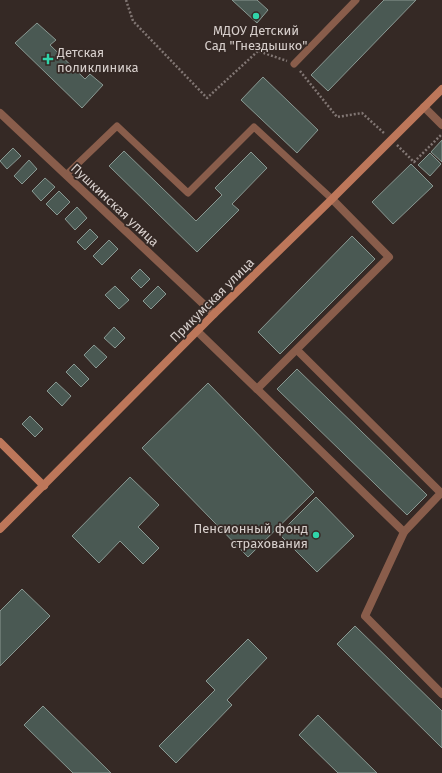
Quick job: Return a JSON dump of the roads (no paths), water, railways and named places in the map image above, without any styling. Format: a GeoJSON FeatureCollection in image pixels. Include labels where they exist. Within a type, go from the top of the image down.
{"type":"FeatureCollection","features":[{"type":"Feature","properties":{"kind":"main road","name":"Прикумская улица"},"geometry":{"type":"LineString","coordinates":[[0,529],[214,314],[442,89]]}},
{"type":"Feature","properties":{"kind":"main road"},"geometry":{"type":"LineString","coordinates":[[0,442],[44,486]]}},
{"type":"Feature","properties":{"kind":"street"},"geometry":{"type":"LineString","coordinates":[[424,107],[442,125]]}},
{"type":"Feature","properties":{"kind":"street","name":"Пушкинская улица"},"geometry":{"type":"LineString","coordinates":[[0,113],[214,314]]}},
{"type":"Feature","properties":{"kind":"street"},"geometry":{"type":"LineString","coordinates":[[257,389],[389,257],[332,199]]}},
{"type":"Feature","properties":{"kind":"street"},"geometry":{"type":"LineString","coordinates":[[197,331],[404,532]]}},
{"type":"Feature","properties":{"kind":"street"},"geometry":{"type":"LineString","coordinates":[[297,350],[441,493],[404,532],[365,616],[442,694]]}},
{"type":"Feature","properties":{"kind":"lane"},"geometry":{"type":"LineString","coordinates":[[294,64],[356,0]]}},
{"type":"Feature","properties":{"kind":"lane"},"geometry":{"type":"LineString","coordinates":[[66,175],[118,126],[188,193],[254,127],[332,199]]}},
{"type":"Feature","properties":{"kind":"place","name":"МДОУ Детский Сад \"Гнездышко\""},"geometry":{"type":"Point","coordinates":[256,16]}},
{"type":"Feature","properties":{"kind":"place","name":"Детская поликлиника"},"geometry":{"type":"Point","coordinates":[48,59]}},
{"type":"Feature","properties":{"kind":"place","name":"Пенсионный фонд страхования"},"geometry":{"type":"Point","coordinates":[316,535]}}]}
